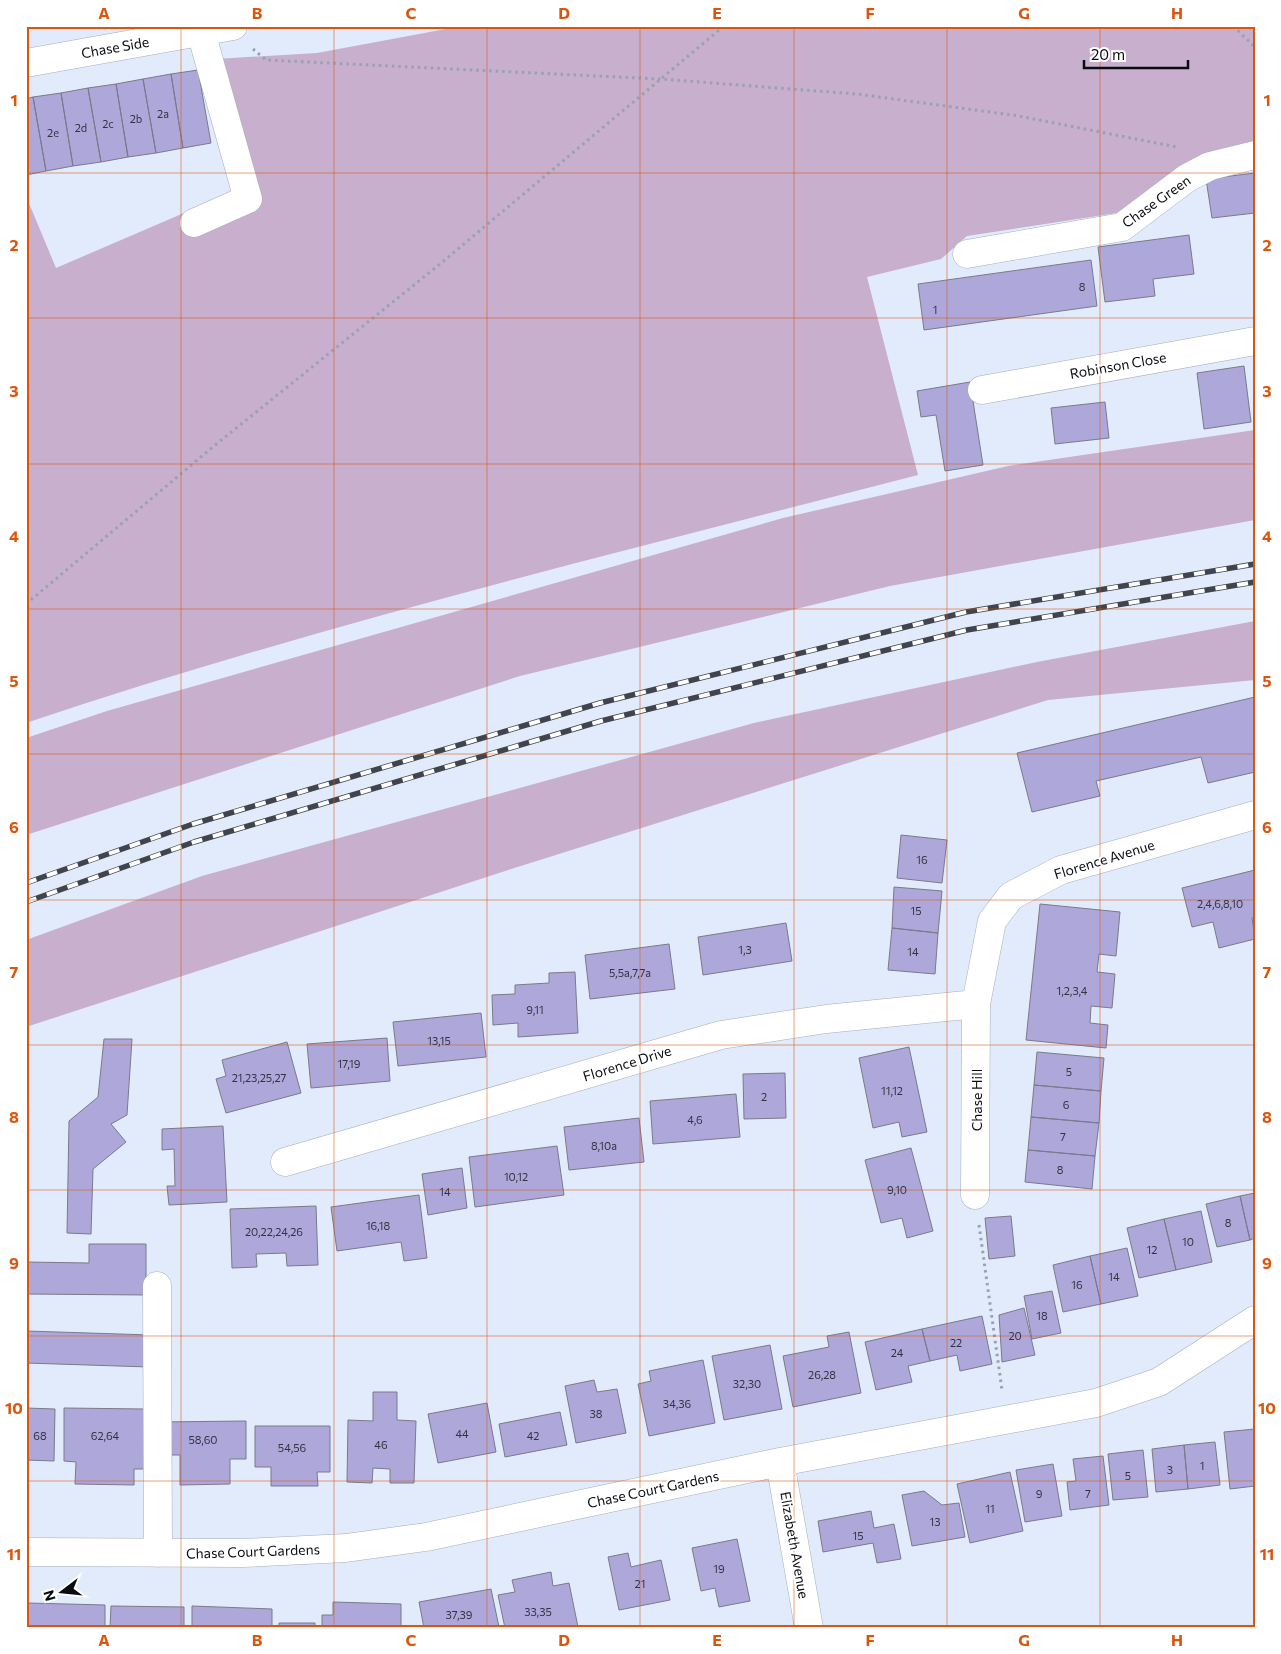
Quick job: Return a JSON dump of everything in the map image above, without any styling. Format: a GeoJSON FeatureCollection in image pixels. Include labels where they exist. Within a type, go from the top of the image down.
{"type":"FeatureCollection","features":[{"type":"Feature","properties":{"kind":"street","name":"Chase Side"},"geometry":{"type":"LineString","coordinates":[[26,63],[231,27]]}},
{"type":"Feature","properties":{"kind":"street"},"geometry":{"type":"LineString","coordinates":[[194,223],[248,199],[200,32]]}},
{"type":"Feature","properties":{"kind":"street","name":"Chase Green"},"geometry":{"type":"LineString","coordinates":[[967,254],[1122,226],[1187,178],[1210,166],[1255,155]]}},
{"type":"Feature","properties":{"kind":"street","name":"Robinson Close"},"geometry":{"type":"LineString","coordinates":[[982,390],[1255,341]]}},
{"type":"Feature","properties":{"kind":"street","name":"Florence Avenue"},"geometry":{"type":"LineString","coordinates":[[976,1004],[992,921],[1011,896],[1060,870],[1255,815]]}},
{"type":"Feature","properties":{"kind":"street","name":"Florence Drive"},"geometry":{"type":"LineString","coordinates":[[285,1162],[721,1035],[826,1019],[976,1004]]}},
{"type":"Feature","properties":{"kind":"street","name":"Chase Hill"},"geometry":{"type":"LineString","coordinates":[[975,1195],[976,1004]]}},
{"type":"Feature","properties":{"kind":"street"},"geometry":{"type":"LineString","coordinates":[[157,1286],[158,1553]]}},
{"type":"Feature","properties":{"kind":"street","name":"Chase Court Gardens"},"geometry":{"type":"LineString","coordinates":[[26,1552],[243,1554],[346,1548],[426,1537],[780,1462],[1006,1418],[1096,1403],[1159,1382],[1255,1320]]}},
{"type":"Feature","properties":{"kind":"street","name":"Elizabeth Avenue"},"geometry":{"type":"LineString","coordinates":[[780,1462],[809,1628]]}},
{"type":"Feature","properties":{"kind":"path"},"geometry":{"type":"LineString","coordinates":[[26,604],[206,452],[440,264],[724,26]]}},
{"type":"Feature","properties":{"kind":"path"},"geometry":{"type":"LineString","coordinates":[[1232,26],[1255,47]]}},
{"type":"Feature","properties":{"kind":"path"},"geometry":{"type":"LineString","coordinates":[[231,27],[266,60],[660,78],[857,94],[1019,116],[1174,145],[1210,166]]}},
{"type":"Feature","properties":{"kind":"path"},"geometry":{"type":"LineString","coordinates":[[975,1195],[1006,1418]]}},
{"type":"Feature","properties":{"kind":"shaded area"},"geometry":{"type":"Polygon","coordinates":[[[462,26],[1255,26],[1255,144],[1123,212],[967,236],[941,259],[867,277],[918,475],[582,561],[358,622],[136,687],[26,723],[26,196],[56,268],[235,191],[199,60],[317,53],[462,26]]]}},
{"type":"Feature","properties":{"kind":"shaded area"},"geometry":{"type":"Polygon","coordinates":[[[1255,430],[1255,520],[890,586],[520,676],[26,835],[26,738],[107,711],[783,518],[1008,466],[1255,430]]]}},
{"type":"Feature","properties":{"kind":"shaded area"},"geometry":{"type":"Polygon","coordinates":[[[1255,621],[1255,680],[1048,700],[502,872],[26,1027],[26,940],[202,876],[754,723],[1037,662],[1255,621]]]}},
{"type":"Feature","properties":{"kind":"building"},"geometry":{"type":"Polygon","coordinates":[[[198,70],[211,143],[183,148],[171,74],[198,70]]]}},
{"type":"Feature","properties":{"kind":"building"},"geometry":{"type":"Polygon","coordinates":[[[171,74],[183,148],[156,153],[143,79],[171,74]]]}},
{"type":"Feature","properties":{"kind":"building"},"geometry":{"type":"Polygon","coordinates":[[[143,79],[156,153],[128,157],[116,84],[143,79]]]}},
{"type":"Feature","properties":{"kind":"building"},"geometry":{"type":"Polygon","coordinates":[[[116,84],[128,157],[101,162],[88,88],[116,84]]]}},
{"type":"Feature","properties":{"kind":"building"},"geometry":{"type":"Polygon","coordinates":[[[88,88],[101,162],[73,166],[61,93],[88,88]]]}},
{"type":"Feature","properties":{"kind":"building"},"geometry":{"type":"Polygon","coordinates":[[[61,93],[73,166],[46,171],[33,97],[61,93]]]}},
{"type":"Feature","properties":{"kind":"building"},"geometry":{"type":"Polygon","coordinates":[[[33,97],[46,171],[26,175],[26,99],[33,97]]]}},
{"type":"Feature","properties":{"kind":"building"},"geometry":{"type":"Polygon","coordinates":[[[1255,173],[1255,213],[1212,218],[1206,179],[1255,173]]]}},
{"type":"Feature","properties":{"kind":"building"},"geometry":{"type":"Polygon","coordinates":[[[1189,235],[1194,274],[1153,279],[1155,296],[1105,302],[1098,247],[1189,235]]]}},
{"type":"Feature","properties":{"kind":"building"},"geometry":{"type":"Polygon","coordinates":[[[1091,260],[1097,306],[924,330],[918,284],[1091,260]]]}},
{"type":"Feature","properties":{"kind":"building"},"geometry":{"type":"Polygon","coordinates":[[[1244,366],[1251,422],[1204,429],[1197,373],[1244,366]]]}},
{"type":"Feature","properties":{"kind":"building"},"geometry":{"type":"Polygon","coordinates":[[[970,382],[983,465],[945,471],[936,415],[921,417],[917,391],[970,382]]]}},
{"type":"Feature","properties":{"kind":"building"},"geometry":{"type":"Polygon","coordinates":[[[1105,402],[1109,438],[1055,444],[1051,408],[1105,402]]]}},
{"type":"Feature","properties":{"kind":"building"},"geometry":{"type":"Polygon","coordinates":[[[1255,697],[1255,772],[1208,783],[1201,757],[1096,781],[1100,796],[1032,812],[1017,753],[1255,697]]]}},
{"type":"Feature","properties":{"kind":"building"},"geometry":{"type":"Polygon","coordinates":[[[901,835],[947,840],[942,883],[897,878],[901,835]]]}},
{"type":"Feature","properties":{"kind":"building"},"geometry":{"type":"Polygon","coordinates":[[[1255,870],[1255,918],[1252,918],[1255,939],[1219,948],[1213,922],[1192,927],[1182,888],[1255,870]]]}},
{"type":"Feature","properties":{"kind":"building"},"geometry":{"type":"Polygon","coordinates":[[[894,887],[942,891],[938,933],[892,928],[894,887]]]}},
{"type":"Feature","properties":{"kind":"building"},"geometry":{"type":"Polygon","coordinates":[[[1040,904],[1120,912],[1116,956],[1099,954],[1097,972],[1115,974],[1112,1008],[1091,1006],[1090,1023],[1108,1025],[1106,1048],[1026,1040],[1040,904]]]}},
{"type":"Feature","properties":{"kind":"building"},"geometry":{"type":"Polygon","coordinates":[[[786,923],[792,961],[703,975],[698,937],[786,923]]]}},
{"type":"Feature","properties":{"kind":"building"},"geometry":{"type":"Polygon","coordinates":[[[892,928],[938,933],[935,974],[888,970],[892,928]]]}},
{"type":"Feature","properties":{"kind":"building"},"geometry":{"type":"Polygon","coordinates":[[[669,944],[675,989],[590,999],[585,955],[669,944]]]}},
{"type":"Feature","properties":{"kind":"building"},"geometry":{"type":"Polygon","coordinates":[[[575,972],[578,1033],[518,1037],[518,1023],[493,1025],[492,995],[515,994],[515,985],[549,983],[549,973],[575,972]]]}},
{"type":"Feature","properties":{"kind":"building"},"geometry":{"type":"Polygon","coordinates":[[[481,1013],[486,1057],[398,1066],[393,1022],[481,1013]]]}},
{"type":"Feature","properties":{"kind":"building"},"geometry":{"type":"Polygon","coordinates":[[[387,1038],[390,1081],[311,1088],[307,1044],[387,1038]]]}},
{"type":"Feature","properties":{"kind":"building"},"geometry":{"type":"Polygon","coordinates":[[[104,1039],[132,1039],[127,1115],[111,1124],[126,1142],[93,1169],[91,1234],[67,1233],[69,1121],[98,1097],[104,1039]]]}},
{"type":"Feature","properties":{"kind":"building"},"geometry":{"type":"Polygon","coordinates":[[[287,1042],[301,1093],[226,1113],[216,1079],[226,1076],[222,1060],[287,1042]]]}},
{"type":"Feature","properties":{"kind":"building"},"geometry":{"type":"Polygon","coordinates":[[[909,1047],[927,1132],[902,1137],[899,1122],[873,1128],[859,1058],[909,1047]]]}},
{"type":"Feature","properties":{"kind":"building"},"geometry":{"type":"Polygon","coordinates":[[[1037,1052],[1104,1058],[1101,1091],[1034,1085],[1037,1052]]]}},
{"type":"Feature","properties":{"kind":"building"},"geometry":{"type":"Polygon","coordinates":[[[785,1073],[786,1118],[744,1119],[743,1074],[785,1073]]]}},
{"type":"Feature","properties":{"kind":"building"},"geometry":{"type":"Polygon","coordinates":[[[1034,1085],[1101,1091],[1099,1123],[1031,1117],[1034,1085]]]}},
{"type":"Feature","properties":{"kind":"building"},"geometry":{"type":"Polygon","coordinates":[[[736,1094],[740,1137],[653,1144],[650,1101],[736,1094]]]}},
{"type":"Feature","properties":{"kind":"building"},"geometry":{"type":"Polygon","coordinates":[[[1031,1117],[1099,1123],[1095,1156],[1028,1150],[1031,1117]]]}},
{"type":"Feature","properties":{"kind":"building"},"geometry":{"type":"Polygon","coordinates":[[[639,1118],[644,1162],[569,1170],[564,1127],[639,1118]]]}},
{"type":"Feature","properties":{"kind":"building"},"geometry":{"type":"Polygon","coordinates":[[[223,1126],[227,1202],[169,1205],[167,1186],[175,1186],[174,1149],[162,1150],[162,1129],[223,1126]]]}},
{"type":"Feature","properties":{"kind":"building"},"geometry":{"type":"Polygon","coordinates":[[[557,1146],[564,1195],[475,1207],[469,1157],[557,1146]]]}},
{"type":"Feature","properties":{"kind":"building"},"geometry":{"type":"Polygon","coordinates":[[[911,1148],[933,1231],[907,1238],[902,1218],[881,1223],[865,1160],[911,1148]]]}},
{"type":"Feature","properties":{"kind":"building"},"geometry":{"type":"Polygon","coordinates":[[[1028,1150],[1095,1156],[1092,1189],[1025,1182],[1028,1150]]]}},
{"type":"Feature","properties":{"kind":"building"},"geometry":{"type":"Polygon","coordinates":[[[462,1168],[467,1208],[428,1215],[422,1174],[462,1168]]]}},
{"type":"Feature","properties":{"kind":"building"},"geometry":{"type":"Polygon","coordinates":[[[1255,1193],[1255,1238],[1250,1240],[1240,1196],[1255,1193]]]}},
{"type":"Feature","properties":{"kind":"building"},"geometry":{"type":"Polygon","coordinates":[[[419,1195],[427,1258],[404,1261],[401,1242],[337,1251],[331,1207],[419,1195]]]}},
{"type":"Feature","properties":{"kind":"building"},"geometry":{"type":"Polygon","coordinates":[[[1240,1196],[1250,1240],[1217,1247],[1206,1204],[1240,1196]]]}},
{"type":"Feature","properties":{"kind":"building"},"geometry":{"type":"Polygon","coordinates":[[[316,1206],[318,1265],[287,1266],[286,1253],[256,1254],[257,1267],[232,1268],[230,1209],[316,1206]]]}},
{"type":"Feature","properties":{"kind":"building"},"geometry":{"type":"Polygon","coordinates":[[[1201,1211],[1212,1262],[1176,1270],[1164,1219],[1201,1211]]]}},
{"type":"Feature","properties":{"kind":"building"},"geometry":{"type":"Polygon","coordinates":[[[1011,1216],[1015,1256],[989,1259],[985,1218],[1011,1216]]]}},
{"type":"Feature","properties":{"kind":"building"},"geometry":{"type":"Polygon","coordinates":[[[1164,1219],[1176,1270],[1139,1278],[1127,1228],[1164,1219]]]}},
{"type":"Feature","properties":{"kind":"building"},"geometry":{"type":"Polygon","coordinates":[[[89,1244],[146,1244],[146,1295],[26,1294],[26,1262],[89,1263],[89,1244]]]}},
{"type":"Feature","properties":{"kind":"building"},"geometry":{"type":"Polygon","coordinates":[[[1127,1248],[1138,1296],[1101,1304],[1090,1256],[1127,1248]]]}},
{"type":"Feature","properties":{"kind":"building"},"geometry":{"type":"Polygon","coordinates":[[[1090,1256],[1101,1304],[1063,1312],[1053,1265],[1090,1256]]]}},
{"type":"Feature","properties":{"kind":"building"},"geometry":{"type":"Polygon","coordinates":[[[1052,1291],[1061,1333],[1032,1339],[1024,1296],[1052,1291]]]}},
{"type":"Feature","properties":{"kind":"building"},"geometry":{"type":"Polygon","coordinates":[[[1024,1308],[1035,1355],[1002,1362],[999,1315],[1024,1308]]]}},
{"type":"Feature","properties":{"kind":"building"},"geometry":{"type":"Polygon","coordinates":[[[982,1316],[992,1364],[960,1371],[957,1355],[930,1361],[922,1329],[982,1316]]]}},
{"type":"Feature","properties":{"kind":"building"},"geometry":{"type":"Polygon","coordinates":[[[922,1329],[930,1361],[908,1366],[912,1382],[876,1390],[865,1342],[922,1329]]]}},
{"type":"Feature","properties":{"kind":"building"},"geometry":{"type":"Polygon","coordinates":[[[26,1331],[151,1335],[149,1367],[26,1363],[26,1331]]]}},
{"type":"Feature","properties":{"kind":"building"},"geometry":{"type":"Polygon","coordinates":[[[849,1332],[861,1393],[793,1407],[783,1356],[829,1347],[827,1336],[849,1332]]]}},
{"type":"Feature","properties":{"kind":"building"},"geometry":{"type":"Polygon","coordinates":[[[770,1345],[782,1409],[724,1420],[712,1356],[770,1345]]]}},
{"type":"Feature","properties":{"kind":"building"},"geometry":{"type":"Polygon","coordinates":[[[703,1360],[715,1423],[649,1436],[638,1384],[651,1381],[649,1371],[703,1360]]]}},
{"type":"Feature","properties":{"kind":"building"},"geometry":{"type":"Polygon","coordinates":[[[594,1380],[597,1392],[617,1389],[626,1433],[576,1443],[565,1386],[594,1380]]]}},
{"type":"Feature","properties":{"kind":"building"},"geometry":{"type":"Polygon","coordinates":[[[373,1392],[397,1392],[397,1420],[416,1421],[414,1483],[390,1483],[390,1469],[373,1468],[372,1483],[347,1482],[348,1420],[373,1421],[373,1392]]]}},
{"type":"Feature","properties":{"kind":"building"},"geometry":{"type":"Polygon","coordinates":[[[487,1403],[496,1452],[438,1463],[428,1414],[487,1403]]]}},
{"type":"Feature","properties":{"kind":"building"},"geometry":{"type":"Polygon","coordinates":[[[26,1408],[55,1409],[54,1461],[26,1460],[26,1408]]]}},
{"type":"Feature","properties":{"kind":"building"},"geometry":{"type":"Polygon","coordinates":[[[64,1408],[145,1409],[145,1469],[134,1469],[134,1485],[75,1484],[76,1462],[64,1461],[64,1408]]]}},
{"type":"Feature","properties":{"kind":"building"},"geometry":{"type":"Polygon","coordinates":[[[560,1412],[567,1445],[505,1457],[499,1424],[560,1412]]]}},
{"type":"Feature","properties":{"kind":"building"},"geometry":{"type":"Polygon","coordinates":[[[246,1421],[246,1459],[230,1459],[230,1484],[180,1485],[180,1455],[161,1455],[161,1422],[246,1421]]]}},
{"type":"Feature","properties":{"kind":"building"},"geometry":{"type":"Polygon","coordinates":[[[255,1426],[330,1426],[330,1472],[317,1472],[318,1486],[271,1486],[271,1467],[255,1467],[255,1426]]]}},
{"type":"Feature","properties":{"kind":"building"},"geometry":{"type":"Polygon","coordinates":[[[1255,1429],[1255,1486],[1230,1489],[1224,1432],[1255,1429]]]}},
{"type":"Feature","properties":{"kind":"building"},"geometry":{"type":"Polygon","coordinates":[[[1215,1442],[1220,1485],[1188,1489],[1184,1445],[1215,1442]]]}},
{"type":"Feature","properties":{"kind":"building"},"geometry":{"type":"Polygon","coordinates":[[[1184,1445],[1188,1489],[1156,1492],[1152,1449],[1184,1445]]]}},
{"type":"Feature","properties":{"kind":"building"},"geometry":{"type":"Polygon","coordinates":[[[1143,1450],[1148,1497],[1113,1500],[1108,1454],[1143,1450]]]}},
{"type":"Feature","properties":{"kind":"building"},"geometry":{"type":"Polygon","coordinates":[[[1103,1456],[1109,1505],[1070,1510],[1067,1482],[1076,1481],[1073,1459],[1103,1456]]]}},
{"type":"Feature","properties":{"kind":"building"},"geometry":{"type":"Polygon","coordinates":[[[1053,1464],[1062,1516],[1025,1522],[1016,1470],[1053,1464]]]}},
{"type":"Feature","properties":{"kind":"building"},"geometry":{"type":"Polygon","coordinates":[[[1010,1472],[1023,1531],[970,1543],[957,1484],[1010,1472]]]}},
{"type":"Feature","properties":{"kind":"building"},"geometry":{"type":"Polygon","coordinates":[[[924,1491],[942,1505],[959,1503],[965,1537],[912,1546],[902,1495],[924,1491]]]}},
{"type":"Feature","properties":{"kind":"building"},"geometry":{"type":"Polygon","coordinates":[[[871,1511],[874,1528],[894,1524],[901,1559],[877,1563],[873,1543],[823,1552],[818,1521],[871,1511]]]}},
{"type":"Feature","properties":{"kind":"building"},"geometry":{"type":"Polygon","coordinates":[[[737,1539],[750,1601],[719,1607],[715,1588],[701,1591],[692,1548],[737,1539]]]}},
{"type":"Feature","properties":{"kind":"building"},"geometry":{"type":"Polygon","coordinates":[[[628,1553],[631,1567],[661,1560],[670,1600],[619,1610],[608,1557],[628,1553]]]}},
{"type":"Feature","properties":{"kind":"building"},"geometry":{"type":"Polygon","coordinates":[[[551,1572],[553,1586],[569,1583],[578,1627],[505,1628],[498,1595],[515,1592],[512,1580],[551,1572]]]}},
{"type":"Feature","properties":{"kind":"building"},"geometry":{"type":"Polygon","coordinates":[[[491,1589],[499,1627],[424,1628],[419,1602],[491,1589]]]}},
{"type":"Feature","properties":{"kind":"building"},"geometry":{"type":"Polygon","coordinates":[[[333,1602],[401,1604],[401,1628],[322,1628],[322,1615],[333,1615],[333,1602]]]}},
{"type":"Feature","properties":{"kind":"building"},"geometry":{"type":"Polygon","coordinates":[[[28,1603],[105,1605],[105,1628],[28,1628],[28,1603]]]}},
{"type":"Feature","properties":{"kind":"building"},"geometry":{"type":"Polygon","coordinates":[[[111,1606],[184,1607],[184,1628],[110,1628],[111,1606]]]}},
{"type":"Feature","properties":{"kind":"building"},"geometry":{"type":"Polygon","coordinates":[[[192,1606],[272,1609],[272,1628],[192,1628],[192,1606]]]}},
{"type":"Feature","properties":{"kind":"building"},"geometry":{"type":"Polygon","coordinates":[[[279,1623],[315,1623],[315,1628],[279,1628],[279,1623]]]}},
{"type":"Feature","properties":{"kind":"railway"},"geometry":{"type":"LineString","coordinates":[[26,883],[193,824],[600,703],[966,612],[1255,564]]}},
{"type":"Feature","properties":{"kind":"railway"},"geometry":{"type":"LineString","coordinates":[[26,902],[194,842],[601,721],[967,630],[1255,582]]}}]}
